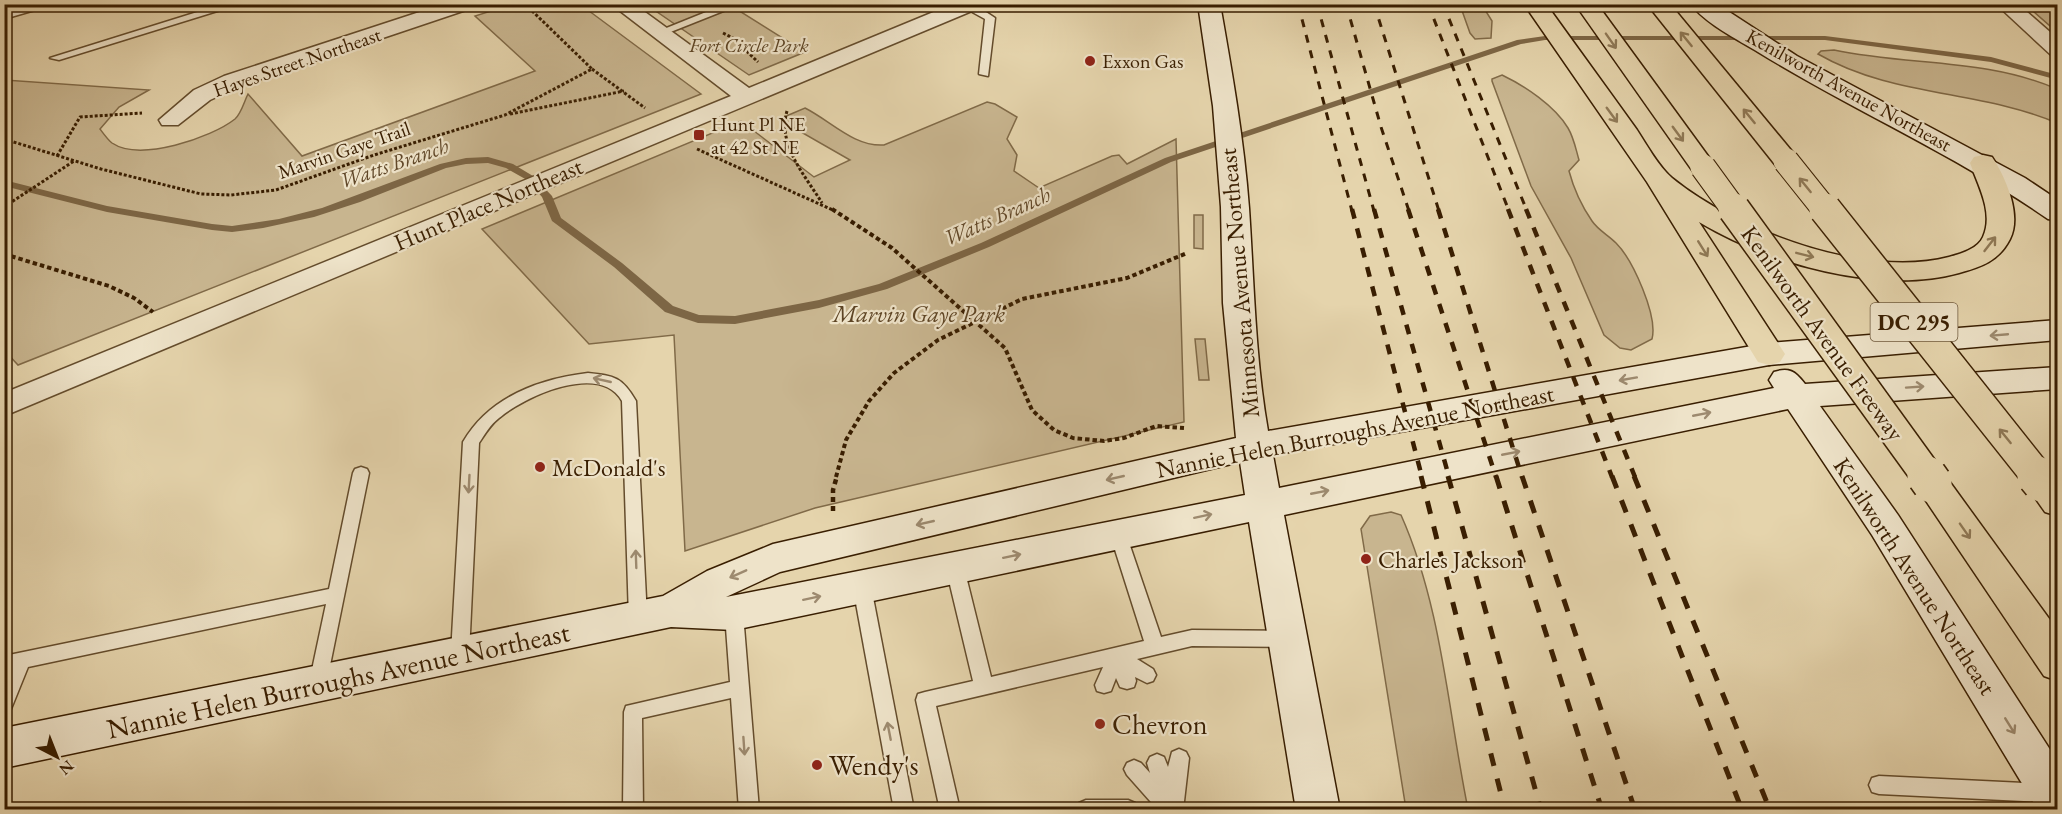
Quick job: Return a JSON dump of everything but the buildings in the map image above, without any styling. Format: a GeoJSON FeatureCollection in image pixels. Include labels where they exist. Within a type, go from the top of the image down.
{"type":"FeatureCollection","features":[{"type":"Feature","properties":{"kind":"highway"},"geometry":{"type":"LineString","coordinates":[[1537,8],[1660,182],[1769,354]]}},
{"type":"Feature","properties":{"kind":"highway","name":"DC 295"},"geometry":{"type":"LineString","coordinates":[[1660,8],[1786,161],[2050,492]]}},
{"type":"Feature","properties":{"kind":"highway","name":"Kenilworth Avenue Freeway"},"geometry":{"type":"LineString","coordinates":[[1589,9],[1932,483],[2058,664]]}},
{"type":"Feature","properties":{"kind":"highway"},"geometry":{"type":"LineString","coordinates":[[1660,182],[1730,228],[1800,254],[1880,271],[1935,271],[1980,256],[1993,245],[2001,217],[1999,203],[1983,163]]}},
{"type":"Feature","properties":{"kind":"main road","name":"Minnesota Avenue Northeast"},"geometry":{"type":"LineString","coordinates":[[1209,4],[1231,163],[1238,303],[1254,446],[1318,810]]}},
{"type":"Feature","properties":{"kind":"main road","name":"Kenilworth Avenue Northeast"},"geometry":{"type":"LineString","coordinates":[[1706,8],[1804,68],[1983,163],[2058,213]]}},
{"type":"Feature","properties":{"kind":"main road","name":"Nannie Helen Burroughs Avenue Northeast"},"geometry":{"type":"LineString","coordinates":[[654,614],[773,559],[1254,446],[1769,354],[2058,330]]}},
{"type":"Feature","properties":{"kind":"main road","name":"Kenilworth Avenue Northeast"},"geometry":{"type":"LineString","coordinates":[[1769,354],[1794,396],[1885,525],[2055,798]]}},
{"type":"Feature","properties":{"kind":"main road","name":"Nannie Helen Burroughs Avenue Northeast"},"geometry":{"type":"LineString","coordinates":[[4,748],[654,614],[734,614],[1263,503],[1794,396],[2058,378]]}},
{"type":"Feature","properties":{"kind":"street"},"geometry":{"type":"LineString","coordinates":[[4,13],[34,4]]}},
{"type":"Feature","properties":{"kind":"street","name":"Hayes Street Northeast"},"geometry":{"type":"LineString","coordinates":[[175,116],[202,95],[232,81],[465,4]]}},
{"type":"Feature","properties":{"kind":"street"},"geometry":{"type":"LineString","coordinates":[[621,4],[747,97]]}},
{"type":"Feature","properties":{"kind":"street"},"geometry":{"type":"LineString","coordinates":[[2006,4],[2058,51]]}},
{"type":"Feature","properties":{"kind":"street","name":"Hunt Place Northeast"},"geometry":{"type":"LineString","coordinates":[[4,405],[971,5]]}},
{"type":"Feature","properties":{"kind":"lane"},"geometry":{"type":"LineString","coordinates":[[55,58],[235,4]]}},
{"type":"Feature","properties":{"kind":"lane"},"geometry":{"type":"LineString","coordinates":[[659,33],[736,4]]}},
{"type":"Feature","properties":{"kind":"lane"},"geometry":{"type":"LineString","coordinates":[[971,5],[990,18],[984,74]]}},
{"type":"Feature","properties":{"kind":"lane"},"geometry":{"type":"LineString","coordinates":[[460,654],[471,442],[485,421],[527,394],[559,382],[586,377],[606,380],[621,387],[629,401],[654,614]]}},
{"type":"Feature","properties":{"kind":"lane"},"geometry":{"type":"LineString","coordinates":[[318,684],[334,595],[361,473]]}},
{"type":"Feature","properties":{"kind":"lane"},"geometry":{"type":"LineString","coordinates":[[1118,534],[1155,647]]}},
{"type":"Feature","properties":{"kind":"lane"},"geometry":{"type":"LineString","coordinates":[[955,568],[984,686]]}},
{"type":"Feature","properties":{"kind":"lane"},"geometry":{"type":"LineString","coordinates":[[862,587],[904,810]]}},
{"type":"Feature","properties":{"kind":"lane"},"geometry":{"type":"LineString","coordinates":[[4,703],[13,662],[334,595]]}},
{"type":"Feature","properties":{"kind":"lane"},"geometry":{"type":"LineString","coordinates":[[734,614],[749,810]]}},
{"type":"Feature","properties":{"kind":"lane"},"geometry":{"type":"LineString","coordinates":[[950,810],[925,700],[1192,638],[1287,639]]}},
{"type":"Feature","properties":{"kind":"lane"},"geometry":{"type":"LineString","coordinates":[[1117,656],[1147,675]]}},
{"type":"Feature","properties":{"kind":"lane"},"geometry":{"type":"LineString","coordinates":[[1117,656],[1127,681]]}},
{"type":"Feature","properties":{"kind":"lane"},"geometry":{"type":"LineString","coordinates":[[1104,685],[1117,656]]}},
{"type":"Feature","properties":{"kind":"lane"},"geometry":{"type":"LineString","coordinates":[[633,810],[633,712],[740,688]]}},
{"type":"Feature","properties":{"kind":"lane"},"geometry":{"type":"LineString","coordinates":[[1173,810],[1179,758]]}},
{"type":"Feature","properties":{"kind":"lane"},"geometry":{"type":"LineString","coordinates":[[1157,763],[1173,810]]}},
{"type":"Feature","properties":{"kind":"lane"},"geometry":{"type":"LineString","coordinates":[[1134,769],[1173,810]]}},
{"type":"Feature","properties":{"kind":"lane"},"geometry":{"type":"LineString","coordinates":[[1879,785],[2055,798]]}},
{"type":"Feature","properties":{"kind":"lane"},"geometry":{"type":"LineString","coordinates":[[1086,810],[1128,810]]}},
{"type":"Feature","properties":{"kind":"path"},"geometry":{"type":"LineString","coordinates":[[525,4],[592,69],[651,112]]}},
{"type":"Feature","properties":{"kind":"path"},"geometry":{"type":"LineString","coordinates":[[691,21],[697,26],[733,38],[751,57],[761,63]]}},
{"type":"Feature","properties":{"kind":"path","name":"Marvin Gaye Trail"},"geometry":{"type":"LineString","coordinates":[[4,139],[166,187],[201,194],[276,190],[374,155],[505,115],[592,69]]}},
{"type":"Feature","properties":{"kind":"path"},"geometry":{"type":"LineString","coordinates":[[505,115],[624,91]]}},
{"type":"Feature","properties":{"kind":"path"},"geometry":{"type":"LineString","coordinates":[[788,108],[784,117],[789,151],[822,203]]}},
{"type":"Feature","properties":{"kind":"path"},"geometry":{"type":"LineString","coordinates":[[57,156],[80,117],[175,116]]}},
{"type":"Feature","properties":{"kind":"path"},"geometry":{"type":"LineString","coordinates":[[692,146],[822,203],[892,248],[1011,355],[1029,406],[1039,419],[1056,432],[1070,438],[1114,440],[1168,422],[1188,429]]}},
{"type":"Feature","properties":{"kind":"path"},"geometry":{"type":"LineString","coordinates":[[4,207],[74,160]]}},
{"type":"Feature","properties":{"kind":"path"},"geometry":{"type":"LineString","coordinates":[[833,512],[833,490],[846,440],[869,401],[894,373],[938,340],[1022,299],[1127,278],[1188,253]]}},
{"type":"Feature","properties":{"kind":"path"},"geometry":{"type":"LineString","coordinates":[[4,254],[58,268],[127,295],[143,302],[159,318]]}},
{"type":"Feature","properties":{"kind":"green space"},"geometry":{"type":"Polygon","coordinates":[[[510,5],[581,5],[701,94],[18,365],[5,351],[5,80],[149,90],[119,107],[100,129],[112,143],[124,148],[140,150],[157,149],[193,140],[224,126],[237,117],[248,94],[302,156],[535,71],[475,16],[510,5]]]}},
{"type":"Feature","properties":{"kind":"green space","name":"Fort Circle Park"},"geometry":{"type":"Polygon","coordinates":[[[647,5],[730,5],[805,52],[749,75],[647,5]]]}},
{"type":"Feature","properties":{"kind":"green space"},"geometry":{"type":"Polygon","coordinates":[[[1460,5],[1482,5],[1492,21],[1491,38],[1475,39],[1470,33],[1460,5]]]}},
{"type":"Feature","properties":{"kind":"green space"},"geometry":{"type":"Polygon","coordinates":[[[2026,5],[2057,6],[2057,32],[2026,5]]]}},
{"type":"Feature","properties":{"kind":"green space"},"geometry":{"type":"Polygon","coordinates":[[[1834,50],[1975,67],[2030,79],[2057,89],[2057,123],[1998,104],[1876,78],[1846,68],[1818,54],[1821,51],[1834,50]]]}},
{"type":"Feature","properties":{"kind":"green space"},"geometry":{"type":"Polygon","coordinates":[[[1502,75],[1547,104],[1570,132],[1579,160],[1569,171],[1578,197],[1594,224],[1623,251],[1648,303],[1653,329],[1652,339],[1631,350],[1620,348],[1604,335],[1571,258],[1531,186],[1492,81],[1502,75]]]}},
{"type":"Feature","properties":{"kind":"green space","name":"Marvin Gaye Park"},"geometry":{"type":"Polygon","coordinates":[[[987,102],[1017,117],[1007,139],[1017,155],[1014,171],[1039,188],[1112,156],[1119,155],[1127,164],[1176,139],[1184,422],[815,508],[685,551],[674,335],[589,344],[482,229],[741,121],[814,177],[850,160],[787,124],[784,117],[805,108],[853,138],[873,145],[884,145],[987,102]]]}},
{"type":"Feature","properties":{"kind":"green space"},"geometry":{"type":"Polygon","coordinates":[[[1194,215],[1203,215],[1203,249],[1194,248],[1194,215]]]}},
{"type":"Feature","properties":{"kind":"green space"},"geometry":{"type":"Polygon","coordinates":[[[1195,339],[1205,339],[1209,380],[1199,380],[1195,339]]]}},
{"type":"Feature","properties":{"kind":"green space"},"geometry":{"type":"Polygon","coordinates":[[[1391,512],[1401,515],[1426,586],[1442,660],[1468,809],[1406,809],[1361,529],[1370,516],[1391,512]]]}},
{"type":"Feature","properties":{"kind":"waterway","name":"Watts Branch"},"geometry":{"type":"LineString","coordinates":[[4,183],[107,209],[232,229],[295,219],[356,200],[443,166],[466,161],[488,160],[510,166],[530,178],[547,196],[556,219],[618,265],[669,309],[698,319],[735,320],[819,304],[883,287],[985,245],[1168,160],[1520,42],[1545,38],[1825,38],[1991,60],[2058,78]]}},
{"type":"Feature","properties":{"kind":"railway"},"geometry":{"type":"LineString","coordinates":[[1298,4],[1352,211]]}},
{"type":"Feature","properties":{"kind":"railway"},"geometry":{"type":"LineString","coordinates":[[1317,4],[1374,211]]}},
{"type":"Feature","properties":{"kind":"railway"},"geometry":{"type":"LineString","coordinates":[[1346,4],[1381,127],[1409,211]]}},
{"type":"Feature","properties":{"kind":"railway"},"geometry":{"type":"LineString","coordinates":[[1374,4],[1439,211]]}},
{"type":"Feature","properties":{"kind":"railway"},"geometry":{"type":"LineString","coordinates":[[1428,4],[1509,211]]}},
{"type":"Feature","properties":{"kind":"railway"},"geometry":{"type":"LineString","coordinates":[[1443,4],[1527,211]]}},
{"type":"Feature","properties":{"kind":"railway"},"geometry":{"type":"LineString","coordinates":[[1352,209],[1422,477]]}},
{"type":"Feature","properties":{"kind":"railway"},"geometry":{"type":"LineString","coordinates":[[1374,209],[1449,477]]}},
{"type":"Feature","properties":{"kind":"railway"},"geometry":{"type":"LineString","coordinates":[[1408,209],[1496,477]]}},
{"type":"Feature","properties":{"kind":"railway"},"geometry":{"type":"LineString","coordinates":[[1438,209],[1522,477]]}},
{"type":"Feature","properties":{"kind":"railway"},"geometry":{"type":"LineString","coordinates":[[1508,209],[1612,477]]}},
{"type":"Feature","properties":{"kind":"railway"},"geometry":{"type":"LineString","coordinates":[[1526,209],[1635,477]]}},
{"type":"Feature","properties":{"kind":"railway"},"geometry":{"type":"LineString","coordinates":[[1421,476],[1505,810]]}},
{"type":"Feature","properties":{"kind":"railway"},"geometry":{"type":"LineString","coordinates":[[1448,476],[1541,810]]}},
{"type":"Feature","properties":{"kind":"railway"},"geometry":{"type":"LineString","coordinates":[[1496,476],[1602,810]]}},
{"type":"Feature","properties":{"kind":"railway"},"geometry":{"type":"LineString","coordinates":[[1522,476],[1635,810]]}},
{"type":"Feature","properties":{"kind":"railway"},"geometry":{"type":"LineString","coordinates":[[1612,476],[1742,810]]}},
{"type":"Feature","properties":{"kind":"railway"},"geometry":{"type":"LineString","coordinates":[[1634,476],[1770,810]]}},
{"type":"Feature","properties":{"kind":"place","name":"Exxon Gas"},"geometry":{"type":"Point","coordinates":[1090,61]}},
{"type":"Feature","properties":{"kind":"place","name":"Hunt Pl NE at 42 St NE"},"geometry":{"type":"Point","coordinates":[699,135]}},
{"type":"Feature","properties":{"kind":"place","name":"McDonald's"},"geometry":{"type":"Point","coordinates":[540,467]}},
{"type":"Feature","properties":{"kind":"place","name":"Charles Jackson"},"geometry":{"type":"Point","coordinates":[1366,559]}},
{"type":"Feature","properties":{"kind":"place","name":"Chevron"},"geometry":{"type":"Point","coordinates":[1100,724]}},
{"type":"Feature","properties":{"kind":"place","name":"Wendy's"},"geometry":{"type":"Point","coordinates":[817,765]}}]}
